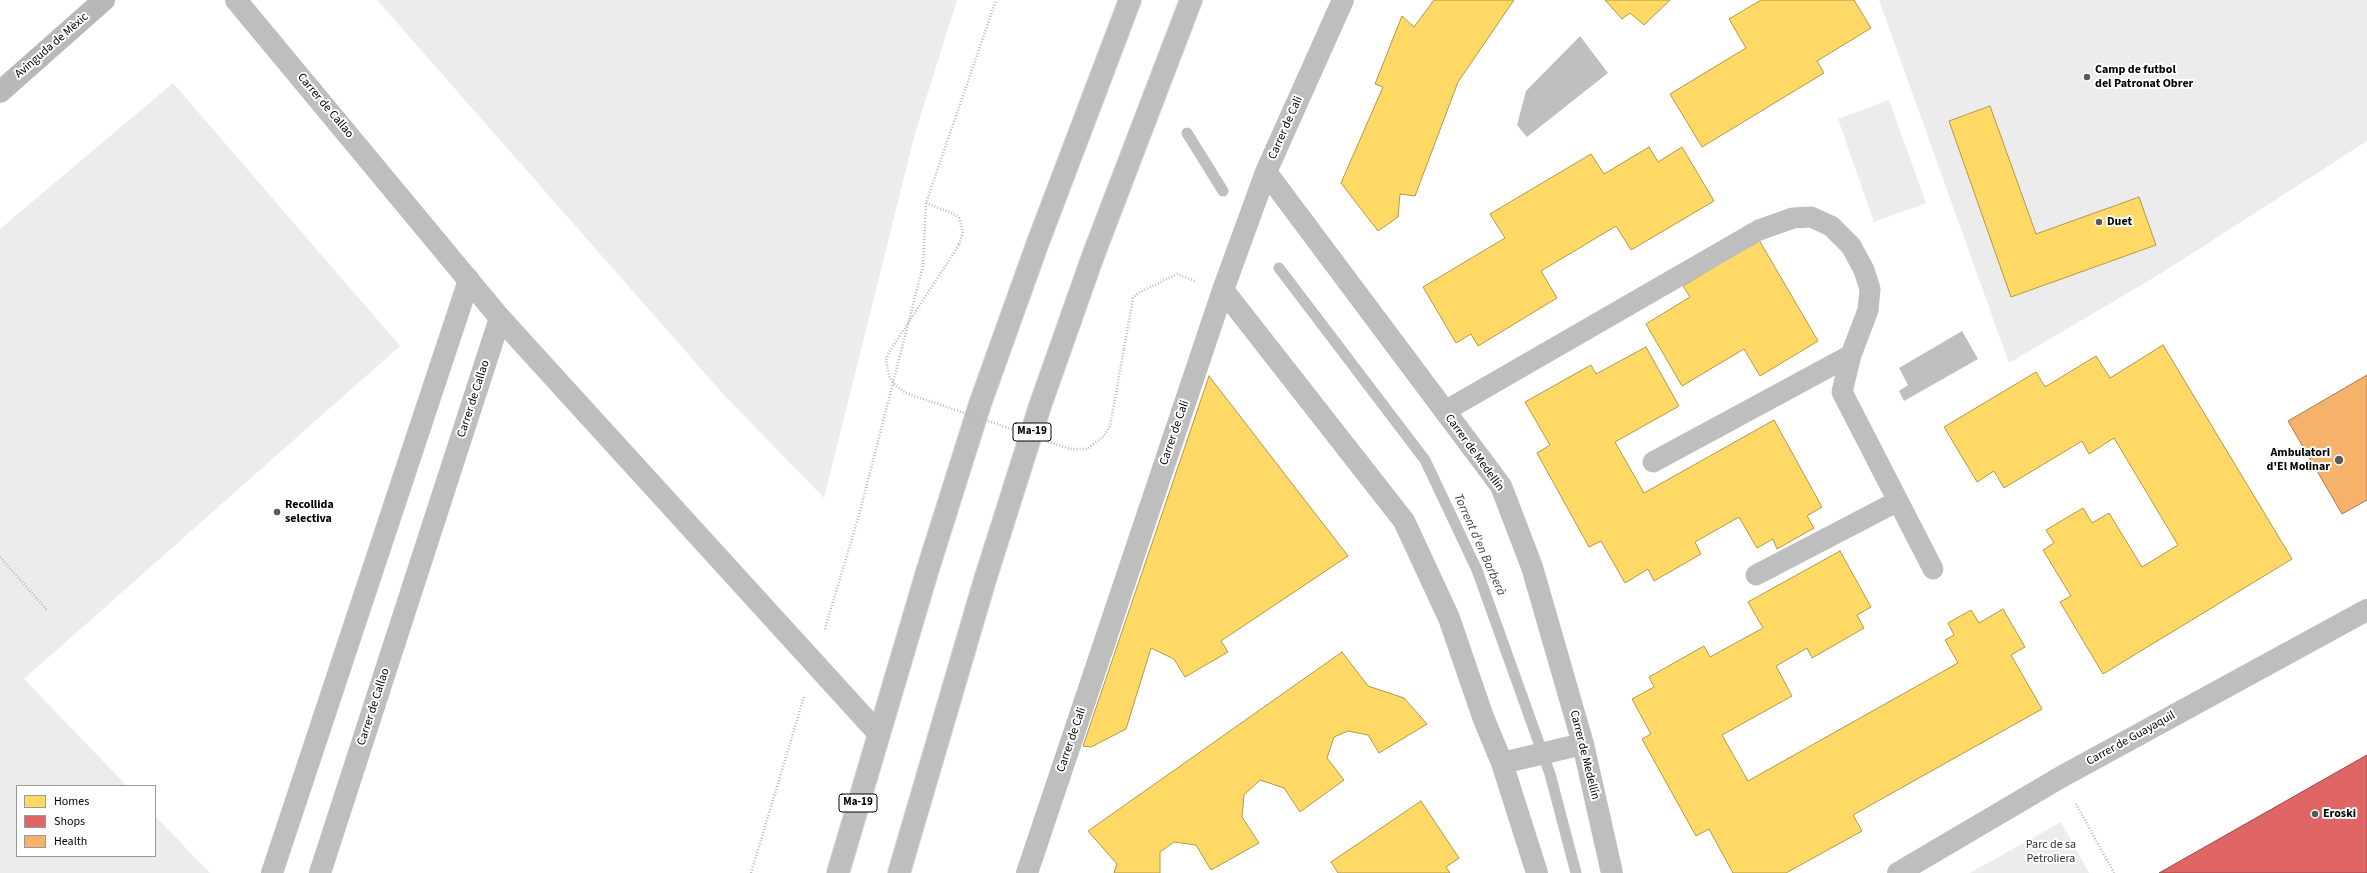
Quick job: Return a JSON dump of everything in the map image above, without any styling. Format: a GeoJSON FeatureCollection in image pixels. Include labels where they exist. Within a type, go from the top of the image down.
{"type":"FeatureCollection","features":[{"type":"Feature","properties":{"kind":"main road","name":"Carrer de Callao"},"geometry":{"type":"LineString","coordinates":[[236,0],[500,318],[320,873]]}},
{"type":"Feature","properties":{"kind":"main road","name":"Ma-19"},"geometry":{"type":"LineString","coordinates":[[838,873],[980,404],[1037,245],[1130,0]]}},
{"type":"Feature","properties":{"kind":"main road","name":"Ma-19"},"geometry":{"type":"LineString","coordinates":[[899,873],[982,591],[1040,406],[1096,248],[1191,0]]}},
{"type":"Feature","properties":{"kind":"main road","name":"Carrer de Cali"},"geometry":{"type":"LineString","coordinates":[[1027,873],[1223,290],[1266,172],[1343,0]]}},
{"type":"Feature","properties":{"kind":"main road","name":"Carrer de Medellín"},"geometry":{"type":"LineString","coordinates":[[1266,172],[1501,486],[1532,567],[1583,744],[1612,873]]}},
{"type":"Feature","properties":{"kind":"main road"},"geometry":{"type":"LineString","coordinates":[[272,873],[469,280]]}},
{"type":"Feature","properties":{"kind":"main road"},"geometry":{"type":"LineString","coordinates":[[1223,290],[1404,521],[1449,618],[1502,763],[1537,873]]}},
{"type":"Feature","properties":{"kind":"main road"},"geometry":{"type":"LineString","coordinates":[[500,318],[879,734]]}},
{"type":"Feature","properties":{"kind":"main road","name":"Carrer de Guayaquil"},"geometry":{"type":"LineString","coordinates":[[1898,873],[2061,778],[2367,610]]}},
{"type":"Feature","properties":{"kind":"main road"},"geometry":{"type":"LineString","coordinates":[[1502,763],[1583,744]]}},
{"type":"Feature","properties":{"kind":"street","name":"Avinguda de Mèxic"},"geometry":{"type":"LineString","coordinates":[[0,92],[104,0]]}},
{"type":"Feature","properties":{"kind":"lane"},"geometry":{"type":"LineString","coordinates":[[1445,411],[1759,230],[1793,218],[1811,217],[1831,226],[1850,246],[1864,270],[1870,289],[1868,310],[1850,355],[1842,392],[1933,569]]}},
{"type":"Feature","properties":{"kind":"lane"},"geometry":{"type":"LineString","coordinates":[[1653,462],[1850,355]]}},
{"type":"Feature","properties":{"kind":"lane"},"geometry":{"type":"LineString","coordinates":[[1756,574],[1898,500]]}},
{"type":"Feature","properties":{"kind":"path"},"geometry":{"type":"LineString","coordinates":[[751,873],[859,515],[923,266],[926,202],[996,0]]}},
{"type":"Feature","properties":{"kind":"path"},"geometry":{"type":"LineString","coordinates":[[926,202],[952,212],[959,218],[963,232],[959,245],[891,349],[886,360],[892,381],[906,393],[1070,449],[1088,449],[1104,436],[1110,426],[1134,298],[1138,293],[1177,274],[1223,290]]}},
{"type":"Feature","properties":{"kind":"path"},"geometry":{"type":"LineString","coordinates":[[0,557],[47,610]]}},
{"type":"Feature","properties":{"kind":"path"},"geometry":{"type":"LineString","coordinates":[[2061,778],[2114,873]]}},
{"type":"Feature","properties":{"kind":"green space"},"geometry":{"type":"Polygon","coordinates":[[[377,0],[957,0],[914,137],[824,498],[724,395],[377,0]]]}},
{"type":"Feature","properties":{"kind":"green space","name":"Duet"},"geometry":{"type":"Polygon","coordinates":[[[1879,0],[2367,0],[2367,141],[2160,274],[2009,363],[1879,0]]]}},
{"type":"Feature","properties":{"kind":"green space"},"geometry":{"type":"Polygon","coordinates":[[[173,83],[400,346],[24,679],[126,785],[16,785],[16,857],[156,857],[156,817],[210,873],[0,873],[0,229],[173,83]]]}},
{"type":"Feature","properties":{"kind":"green space"},"geometry":{"type":"Polygon","coordinates":[[[1889,100],[1926,203],[1874,222],[1838,119],[1889,100]]]}},
{"type":"Feature","properties":{"kind":"green space","name":"Parc de sa Petroliera"},"geometry":{"type":"Polygon","coordinates":[[[2061,822],[2089,873],[1970,873],[2061,822]]]}},
{"type":"Feature","properties":{"kind":"shaded area"},"geometry":{"type":"Polygon","coordinates":[[[1580,36],[1608,73],[1527,137],[1517,125],[1526,91],[1580,36]]]}},
{"type":"Feature","properties":{"kind":"shaded area"},"geometry":{"type":"Polygon","coordinates":[[[1962,331],[1978,359],[1904,401],[1899,391],[1908,385],[1899,368],[1962,331]]]}},
{"type":"Feature","properties":{"kind":"building: Homes"},"geometry":{"type":"Polygon","coordinates":[[[1434,0],[1514,0],[1458,82],[1415,196],[1400,194],[1398,217],[1378,231],[1341,183],[1383,87],[1375,84],[1402,16],[1414,27],[1434,0]]]}},
{"type":"Feature","properties":{"kind":"building: Homes"},"geometry":{"type":"Polygon","coordinates":[[[1605,0],[1670,0],[1644,25],[1630,13],[1622,19],[1605,0]]]}},
{"type":"Feature","properties":{"kind":"building: Homes"},"geometry":{"type":"Polygon","coordinates":[[[1761,0],[1854,0],[1871,28],[1817,61],[1824,73],[1702,147],[1670,94],[1746,48],[1729,19],[1761,0]]]}},
{"type":"Feature","properties":{"kind":"building: Homes"},"geometry":{"type":"Polygon","coordinates":[[[1990,106],[2036,234],[2139,197],[2156,245],[2011,297],[1949,121],[1990,106]]]}},
{"type":"Feature","properties":{"kind":"building: Homes"},"geometry":{"type":"Polygon","coordinates":[[[1649,147],[1658,162],[1682,147],[1714,201],[1631,250],[1616,226],[1541,271],[1557,298],[1478,346],[1471,334],[1456,343],[1423,287],[1505,238],[1490,214],[1591,154],[1604,174],[1649,147]]]}},
{"type":"Feature","properties":{"kind":"building: Homes"},"geometry":{"type":"Polygon","coordinates":[[[1759,240],[1818,341],[1760,376],[1744,349],[1682,386],[1646,324],[1690,297],[1683,286],[1759,240]]]}},
{"type":"Feature","properties":{"kind":"building: Homes"},"geometry":{"type":"Polygon","coordinates":[[[2163,345],[2292,559],[2103,674],[2060,602],[2071,596],[2043,550],[2054,543],[2046,530],[2083,508],[2092,523],[2109,513],[2142,567],[2178,545],[2114,438],[2089,454],[2082,441],[2004,488],[1994,471],[1977,482],[1944,427],[2036,372],[2045,387],[2096,356],[2110,378],[2163,345]]]}},
{"type":"Feature","properties":{"kind":"building: Homes"},"geometry":{"type":"Polygon","coordinates":[[[1646,347],[1679,406],[1615,442],[1644,493],[1774,420],[1822,507],[1807,516],[1814,528],[1777,549],[1773,539],[1757,548],[1739,517],[1695,542],[1701,554],[1654,581],[1648,569],[1625,583],[1601,541],[1589,547],[1537,453],[1550,445],[1525,402],[1591,365],[1596,374],[1646,347]]]}},
{"type":"Feature","properties":{"kind":"building: Homes"},"geometry":{"type":"Polygon","coordinates":[[[1209,376],[1348,556],[1221,641],[1228,652],[1185,677],[1174,659],[1151,648],[1126,729],[1091,747],[1083,746],[1209,376]]]}},
{"type":"Feature","properties":{"kind":"building: Homes"},"geometry":{"type":"Polygon","coordinates":[[[1840,551],[1871,607],[1857,615],[1864,628],[1812,658],[1807,648],[1776,666],[1792,696],[1722,735],[1748,781],[1958,663],[1945,640],[1954,635],[1948,623],[1971,610],[1979,623],[2003,609],[2025,647],[2011,655],[2042,709],[1853,815],[1862,831],[1786,873],[1733,873],[1709,829],[1696,836],[1642,739],[1651,734],[1632,699],[1654,687],[1649,677],[1704,646],[1710,657],[1763,628],[1748,602],[1840,551]]]}},
{"type":"Feature","properties":{"kind":"building: Homes"},"geometry":{"type":"Polygon","coordinates":[[[1342,652],[1368,686],[1404,698],[1427,724],[1379,753],[1368,735],[1348,731],[1334,737],[1327,758],[1344,780],[1300,812],[1284,788],[1260,780],[1244,795],[1242,817],[1259,843],[1211,870],[1196,845],[1174,842],[1160,852],[1160,873],[1114,873],[1117,864],[1088,831],[1342,652]]]}},
{"type":"Feature","properties":{"kind":"building: Homes"},"geometry":{"type":"Polygon","coordinates":[[[1421,801],[1459,858],[1446,867],[1450,873],[1338,873],[1331,862],[1421,801]]]}},
{"type":"Feature","properties":{"kind":"building: Shops","name":"Eroski"},"geometry":{"type":"Polygon","coordinates":[[[2367,755],[2367,873],[2159,873],[2367,755]]]}},
{"type":"Feature","properties":{"kind":"building: Health","name":"Ambulatori d'El Molinar"},"geometry":{"type":"Polygon","coordinates":[[[2367,375],[2367,500],[2342,514],[2288,421],[2367,375]]]}},
{"type":"Feature","properties":{"kind":"waterway","name":"Torrent d'en Barberà"},"geometry":{"type":"LineString","coordinates":[[1187,133],[1223,191]]}},
{"type":"Feature","properties":{"kind":"waterway","name":"Torrent d'en Barberà"},"geometry":{"type":"LineString","coordinates":[[1279,268],[1425,460],[1477,570],[1550,774],[1576,873]]}},
{"type":"Feature","properties":{"kind":"place","name":"Camp de futbol del Patronat Obrer"},"geometry":{"type":"Point","coordinates":[2087,77]}},
{"type":"Feature","properties":{"kind":"place","name":"Duet"},"geometry":{"type":"Point","coordinates":[2099,222]}},
{"type":"Feature","properties":{"kind":"place","name":"Ambulatori d'El Molinar"},"geometry":{"type":"Point","coordinates":[2339,460]}},
{"type":"Feature","properties":{"kind":"place","name":"Recollida selectiva"},"geometry":{"type":"Point","coordinates":[277,512]}},
{"type":"Feature","properties":{"kind":"place","name":"Eroski"},"geometry":{"type":"Point","coordinates":[2315,814]}}]}
